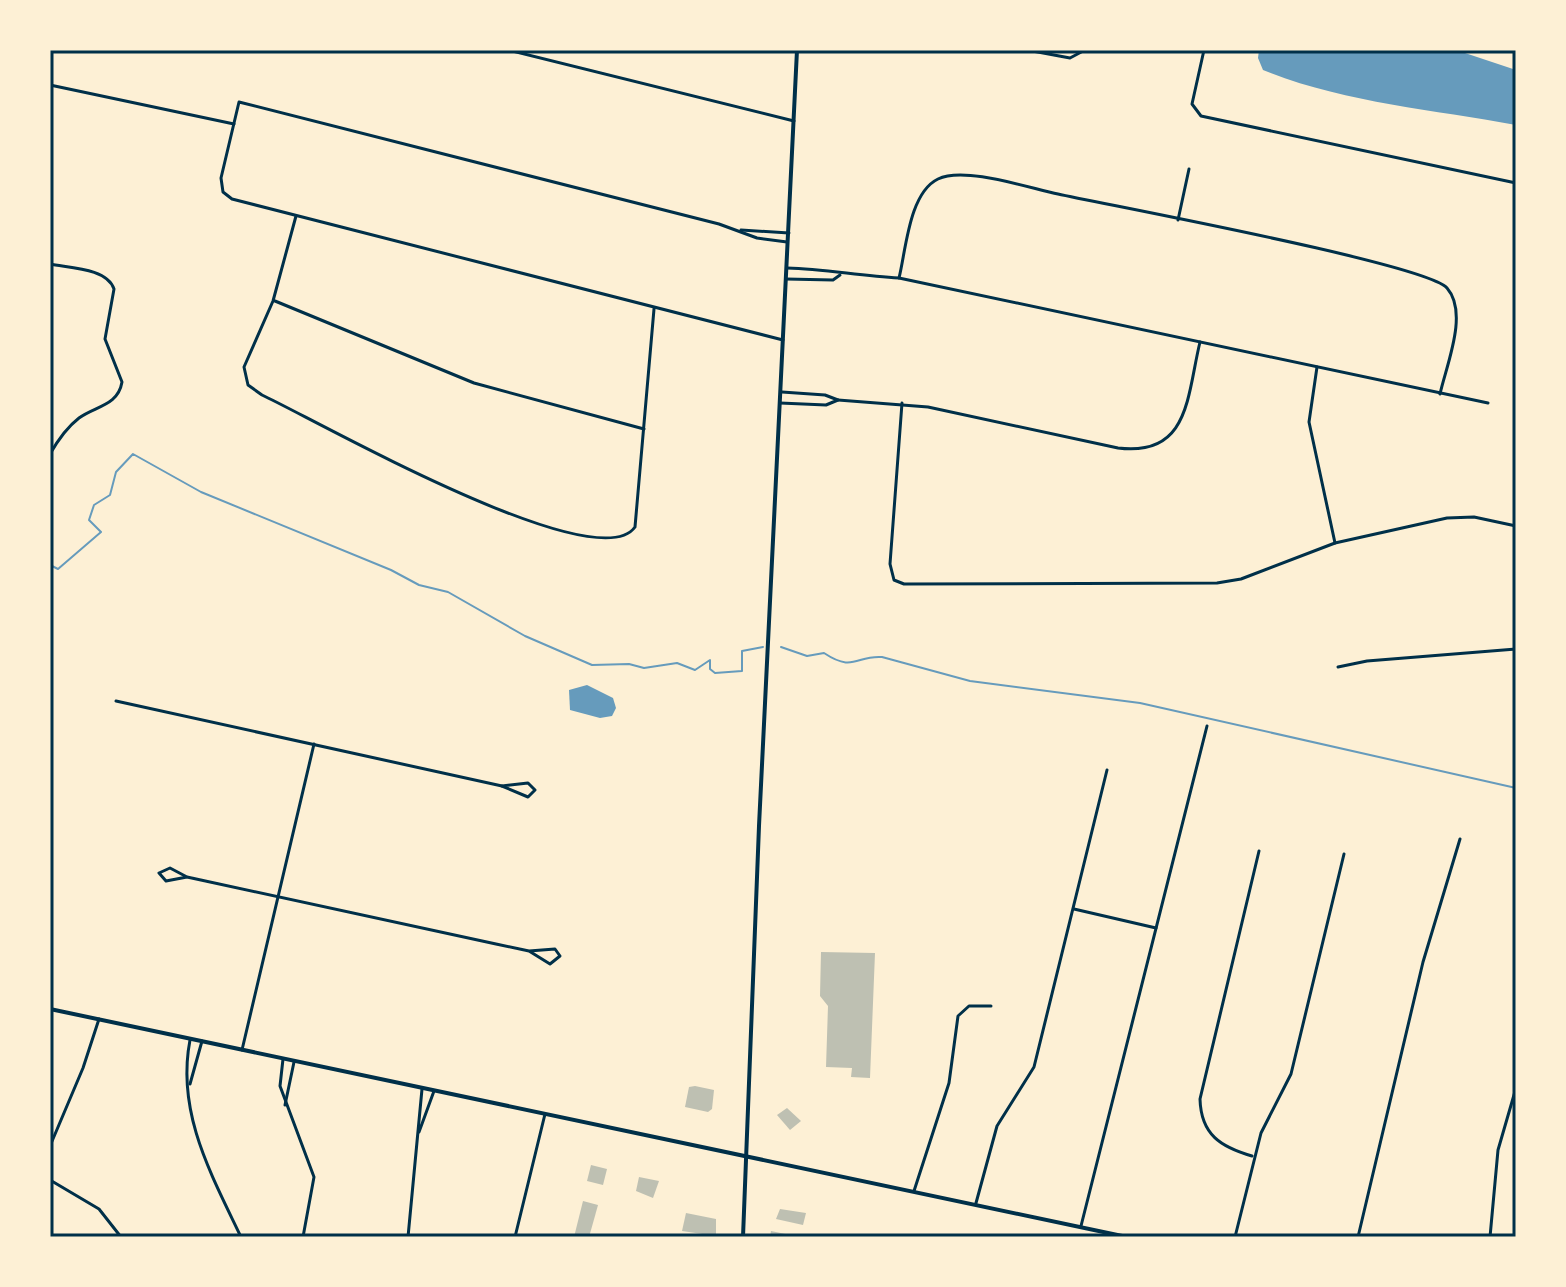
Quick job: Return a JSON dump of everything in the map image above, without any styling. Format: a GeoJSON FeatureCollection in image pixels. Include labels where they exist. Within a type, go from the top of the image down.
{"type":"FeatureCollection","features":[{"type":"Feature","properties":{"kind":"street"},"geometry":{"type":"LineString","coordinates":[[508,50],[794,121]]}},
{"type":"Feature","properties":{"kind":"street"},"geometry":{"type":"LineString","coordinates":[[743,1237],[797,50]]}},
{"type":"Feature","properties":{"kind":"street"},"geometry":{"type":"LineString","coordinates":[[1027,50],[1064,58],[1079,57],[1085,50]]}},
{"type":"Feature","properties":{"kind":"street"},"geometry":{"type":"LineString","coordinates":[[1204,50],[1193,96],[1195,111],[1211,119],[1516,183]]}},
{"type":"Feature","properties":{"kind":"street"},"geometry":{"type":"LineString","coordinates":[[50,85],[234,124]]}},
{"type":"Feature","properties":{"kind":"street"},"geometry":{"type":"LineString","coordinates":[[783,340],[232,199],[223,192],[221,178],[239,102],[739,230],[757,238],[788,243]]}},
{"type":"Feature","properties":{"kind":"street"},"geometry":{"type":"LineString","coordinates":[[1178,220],[1189,169]]}},
{"type":"Feature","properties":{"kind":"street"},"geometry":{"type":"LineString","coordinates":[[899,278],[918,202],[932,183],[946,176],[989,179],[1407,270],[1441,283],[1452,294],[1456,313],[1440,394]]}},
{"type":"Feature","properties":{"kind":"street"},"geometry":{"type":"LineString","coordinates":[[296,216],[273,301],[247,358],[245,380],[262,395],[503,513],[596,537],[622,537],[633,530],[639,516],[654,309]]}},
{"type":"Feature","properties":{"kind":"street"},"geometry":{"type":"LineString","coordinates":[[739,230],[750,228],[789,233]]}},
{"type":"Feature","properties":{"kind":"street"},"geometry":{"type":"LineString","coordinates":[[50,264],[98,274],[112,283],[114,289],[105,326],[106,345],[122,377],[117,396],[74,422],[50,454]]}},
{"type":"Feature","properties":{"kind":"street"},"geometry":{"type":"LineString","coordinates":[[787,268],[899,278],[1488,403]]}},
{"type":"Feature","properties":{"kind":"street"},"geometry":{"type":"LineString","coordinates":[[786,279],[833,280],[840,275]]}},
{"type":"Feature","properties":{"kind":"street"},"geometry":{"type":"LineString","coordinates":[[273,301],[474,383],[644,429]]}},
{"type":"Feature","properties":{"kind":"street"},"geometry":{"type":"LineString","coordinates":[[781,392],[825,395],[838,400],[902,403],[1118,448],[1147,449],[1169,439],[1180,425],[1200,342]]}},
{"type":"Feature","properties":{"kind":"street"},"geometry":{"type":"LineString","coordinates":[[1317,367],[1309,422],[1335,543]]}},
{"type":"Feature","properties":{"kind":"street"},"geometry":{"type":"LineString","coordinates":[[780,403],[826,405],[838,400]]}},
{"type":"Feature","properties":{"kind":"street"},"geometry":{"type":"LineString","coordinates":[[902,403],[890,564],[894,580],[912,584],[1217,583],[1241,579],[1335,543],[1455,517],[1474,517],[1516,526]]}},
{"type":"Feature","properties":{"kind":"street"},"geometry":{"type":"LineString","coordinates":[[1338,667],[1367,661],[1516,649]]}},
{"type":"Feature","properties":{"kind":"street"},"geometry":{"type":"LineString","coordinates":[[116,701],[502,786],[528,797],[535,790],[528,783],[502,786]]}},
{"type":"Feature","properties":{"kind":"street"},"geometry":{"type":"LineString","coordinates":[[1081,1227],[1207,726]]}},
{"type":"Feature","properties":{"kind":"street"},"geometry":{"type":"LineString","coordinates":[[242,1050],[314,744]]}},
{"type":"Feature","properties":{"kind":"street"},"geometry":{"type":"LineString","coordinates":[[975,1205],[997,1126],[1028,1083],[1034,1067],[1107,770]]}},
{"type":"Feature","properties":{"kind":"street"},"geometry":{"type":"LineString","coordinates":[[1358,1237],[1423,962],[1460,839]]}},
{"type":"Feature","properties":{"kind":"street"},"geometry":{"type":"LineString","coordinates":[[1253,1157],[1228,1150],[1214,1140],[1205,1125],[1200,1099],[1259,851]]}},
{"type":"Feature","properties":{"kind":"street"},"geometry":{"type":"LineString","coordinates":[[1235,1237],[1261,1133],[1291,1074],[1344,854]]}},
{"type":"Feature","properties":{"kind":"street"},"geometry":{"type":"LineString","coordinates":[[187,877],[166,881],[159,873],[170,868],[187,877],[529,951],[552,948],[560,956],[550,964],[529,951]]}},
{"type":"Feature","properties":{"kind":"street"},"geometry":{"type":"LineString","coordinates":[[1073,909],[1156,928]]}},
{"type":"Feature","properties":{"kind":"street"},"geometry":{"type":"LineString","coordinates":[[913,1192],[949,1083],[958,1016],[969,1006],[991,1006]]}},
{"type":"Feature","properties":{"kind":"street"},"geometry":{"type":"LineString","coordinates":[[50,1009],[1127,1237]]}},
{"type":"Feature","properties":{"kind":"street"},"geometry":{"type":"LineString","coordinates":[[50,1146],[83,1068],[99,1019]]}},
{"type":"Feature","properties":{"kind":"street"},"geometry":{"type":"LineString","coordinates":[[191,1039],[187,1072],[198,1145],[241,1237]]}},
{"type":"Feature","properties":{"kind":"street"},"geometry":{"type":"LineString","coordinates":[[189,1088],[202,1041]]}},
{"type":"Feature","properties":{"kind":"street"},"geometry":{"type":"LineString","coordinates":[[283,1059],[280,1086],[314,1177],[303,1237]]}},
{"type":"Feature","properties":{"kind":"street"},"geometry":{"type":"LineString","coordinates":[[285,1105],[294,1061]]}},
{"type":"Feature","properties":{"kind":"street"},"geometry":{"type":"LineString","coordinates":[[1490,1237],[1498,1150],[1516,1088]]}},
{"type":"Feature","properties":{"kind":"street"},"geometry":{"type":"LineString","coordinates":[[408,1237],[422,1089]]}},
{"type":"Feature","properties":{"kind":"street"},"geometry":{"type":"LineString","coordinates":[[418,1136],[428,1118],[434,1091]]}},
{"type":"Feature","properties":{"kind":"street"},"geometry":{"type":"LineString","coordinates":[[515,1237],[545,1114]]}},
{"type":"Feature","properties":{"kind":"street"},"geometry":{"type":"LineString","coordinates":[[50,1180],[99,1209],[121,1237]]}},
{"type":"Feature","properties":{"kind":"water"},"geometry":{"type":"Polygon","coordinates":[[[1259,50],[1456,50],[1516,70],[1516,125],[1356,98],[1294,81],[1263,70],[1258,58],[1259,50]]]}},
{"type":"Feature","properties":{"kind":"water"},"geometry":{"type":"Polygon","coordinates":[[[587,685],[613,698],[616,708],[612,716],[600,718],[570,710],[569,690],[587,685]]]}},
{"type":"Feature","properties":{"kind":"building"},"geometry":{"type":"Polygon","coordinates":[[[821,952],[875,953],[870,1078],[851,1077],[852,1068],[826,1067],[828,1006],[820,996],[821,952]]]}},
{"type":"Feature","properties":{"kind":"building"},"geometry":{"type":"Polygon","coordinates":[[[689,1087],[714,1090],[712,1109],[708,1112],[685,1107],[689,1087]]]}},
{"type":"Feature","properties":{"kind":"building"},"geometry":{"type":"Polygon","coordinates":[[[787,1108],[801,1121],[790,1130],[777,1115],[787,1108]]]}},
{"type":"Feature","properties":{"kind":"building"},"geometry":{"type":"Polygon","coordinates":[[[591,1165],[607,1169],[603,1185],[587,1181],[591,1165]]]}},
{"type":"Feature","properties":{"kind":"building"},"geometry":{"type":"Polygon","coordinates":[[[639,1177],[659,1181],[653,1198],[636,1191],[639,1177]]]}},
{"type":"Feature","properties":{"kind":"building"},"geometry":{"type":"Polygon","coordinates":[[[583,1201],[598,1205],[589,1237],[574,1237],[583,1201]]]}},
{"type":"Feature","properties":{"kind":"building"},"geometry":{"type":"Polygon","coordinates":[[[780,1209],[806,1213],[803,1225],[776,1219],[780,1209]]]}},
{"type":"Feature","properties":{"kind":"building"},"geometry":{"type":"Polygon","coordinates":[[[686,1213],[716,1219],[716,1236],[682,1231],[686,1213]]]}},
{"type":"Feature","properties":{"kind":"building"},"geometry":{"type":"Polygon","coordinates":[[[771,1231],[795,1236],[795,1237],[770,1237],[771,1231]]]}},
{"type":"Feature","properties":{"kind":"waterway"},"geometry":{"type":"LineString","coordinates":[[50,565],[58,569],[101,532],[89,520],[94,505],[110,495],[116,472],[133,454],[201,492],[391,570],[419,585],[448,592],[525,636],[592,665],[629,664],[644,668],[677,663],[695,670],[710,660],[710,669],[715,673],[742,671],[742,651],[763,647]]}},
{"type":"Feature","properties":{"kind":"waterway"},"geometry":{"type":"LineString","coordinates":[[781,647],[807,656],[824,653],[849,663],[882,657],[970,681],[1140,703],[1516,788]]}}]}
